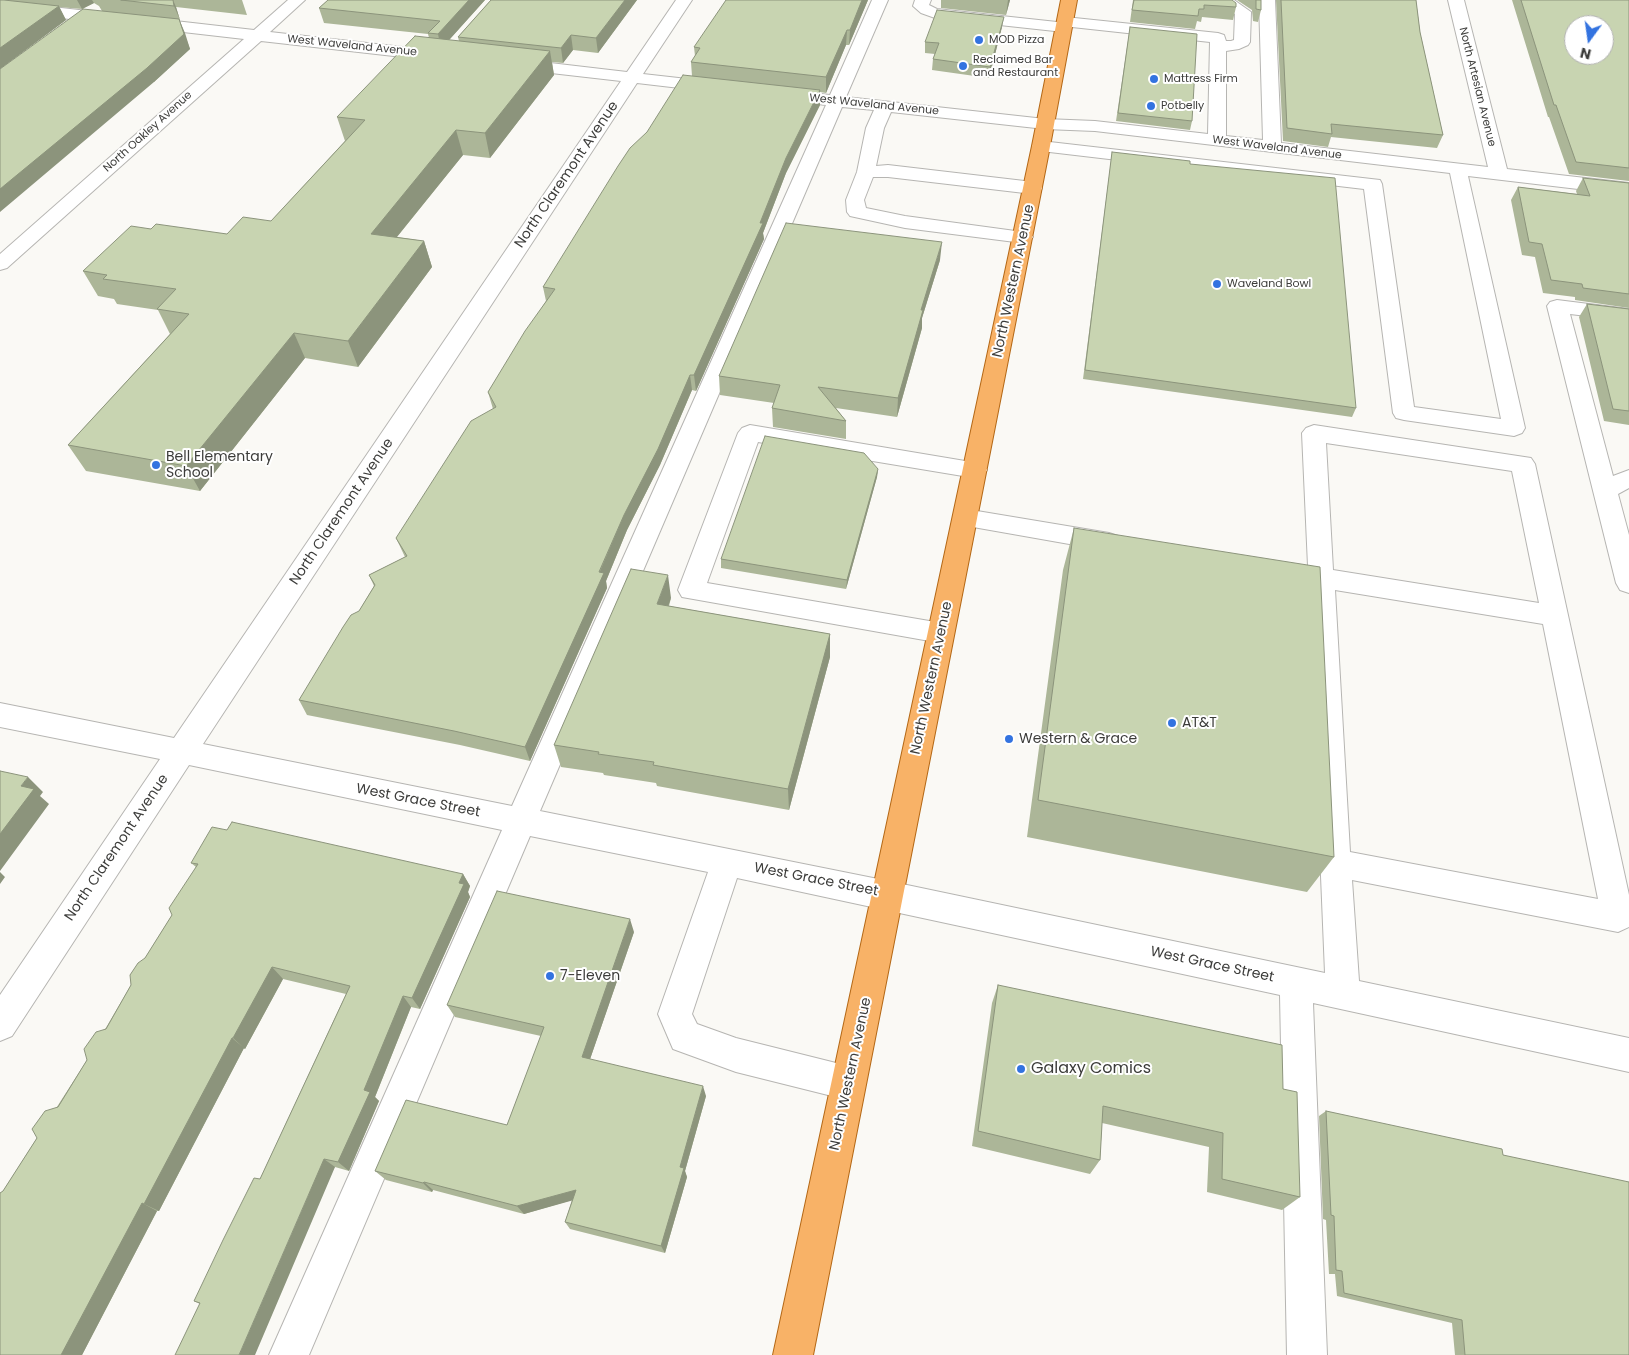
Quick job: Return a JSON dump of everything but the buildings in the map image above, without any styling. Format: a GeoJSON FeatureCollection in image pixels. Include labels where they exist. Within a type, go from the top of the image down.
{"type":"FeatureCollection","features":[{"type":"Feature","properties":{"kind":"main road","name":"North Western Avenue"},"geometry":{"type":"LineString","coordinates":[[793,1355],[1033,188],[1069,0]]}},
{"type":"Feature","properties":{"kind":"street","name":"North Oakley Avenue"},"geometry":{"type":"LineString","coordinates":[[0,264],[297,0]]}},
{"type":"Feature","properties":{"kind":"street","name":"North Claremont Avenue"},"geometry":{"type":"LineString","coordinates":[[0,1024],[684,0]]}},
{"type":"Feature","properties":{"kind":"street"},"geometry":{"type":"LineString","coordinates":[[289,1355],[520,821],[880,0]]}},
{"type":"Feature","properties":{"kind":"street"},"geometry":{"type":"LineString","coordinates":[[923,0],[921,6],[935,13],[1218,38],[1217,140]]}},
{"type":"Feature","properties":{"kind":"street"},"geometry":{"type":"LineString","coordinates":[[1198,0],[1228,3],[1243,12],[1242,42],[1233,46],[1218,46]]}},
{"type":"Feature","properties":{"kind":"street"},"geometry":{"type":"LineString","coordinates":[[1267,0],[1272,147]]}},
{"type":"Feature","properties":{"kind":"street","name":"North Artesian Avenue"},"geometry":{"type":"LineString","coordinates":[[1456,0],[1499,174]]}},
{"type":"Feature","properties":{"kind":"street"},"geometry":{"type":"LineString","coordinates":[[64,31],[104,2]]}},
{"type":"Feature","properties":{"kind":"street","name":"West Waveland Avenue"},"geometry":{"type":"LineString","coordinates":[[0,6],[451,55]]}},
{"type":"Feature","properties":{"kind":"street"},"geometry":{"type":"LineString","coordinates":[[504,63],[728,88]]}},
{"type":"Feature","properties":{"kind":"street","name":"West Waveland Avenue"},"geometry":{"type":"LineString","coordinates":[[768,93],[1045,124],[1095,126],[1629,189]]}},
{"type":"Feature","properties":{"kind":"street"},"geometry":{"type":"LineString","coordinates":[[885,106],[875,128],[866,172],[855,200],[857,212],[905,222],[1023,237]]}},
{"type":"Feature","properties":{"kind":"street"},"geometry":{"type":"LineString","coordinates":[[1041,146],[1372,184],[1404,413],[1514,428],[1458,170]]}},
{"type":"Feature","properties":{"kind":"street"},"geometry":{"type":"LineString","coordinates":[[866,172],[888,171],[1033,188]]}},
{"type":"Feature","properties":{"kind":"street"},"geometry":{"type":"LineString","coordinates":[[1629,315],[1556,306],[1629,583]]}},
{"type":"Feature","properties":{"kind":"street"},"geometry":{"type":"LineString","coordinates":[[941,633],[691,590],[750,433],[975,470]]}},
{"type":"Feature","properties":{"kind":"street"},"geometry":{"type":"LineString","coordinates":[[1336,863],[1618,918],[1523,464],[1314,433],[1321,577],[1336,863],[1343,993]]}},
{"type":"Feature","properties":{"kind":"street"},"geometry":{"type":"LineString","coordinates":[[1605,491],[1629,478]]}},
{"type":"Feature","properties":{"kind":"street"},"geometry":{"type":"LineString","coordinates":[[1605,491],[1629,506]]}},
{"type":"Feature","properties":{"kind":"street"},"geometry":{"type":"LineString","coordinates":[[965,518],[1135,546]]}},
{"type":"Feature","properties":{"kind":"street"},"geometry":{"type":"LineString","coordinates":[[1285,571],[1555,616]]}},
{"type":"Feature","properties":{"kind":"street","name":"West Grace Street"},"geometry":{"type":"LineString","coordinates":[[0,715],[888,895],[1629,1055]]}},
{"type":"Feature","properties":{"kind":"street"},"geometry":{"type":"LineString","coordinates":[[727,863],[675,1014],[685,1037],[736,1055],[848,1083]]}},
{"type":"Feature","properties":{"kind":"street"},"geometry":{"type":"LineString","coordinates":[[1296,983],[1306,1355]]}},
{"type":"Feature","properties":{"kind":"place","name":"MOD Pizza"},"geometry":{"type":"Point","coordinates":[979,40]}},
{"type":"Feature","properties":{"kind":"place","name":"Reclaimed Bar and Restaurant"},"geometry":{"type":"Point","coordinates":[963,66]}},
{"type":"Feature","properties":{"kind":"place","name":"Mattress Firm"},"geometry":{"type":"Point","coordinates":[1154,79]}},
{"type":"Feature","properties":{"kind":"place","name":"Potbelly"},"geometry":{"type":"Point","coordinates":[1151,106]}},
{"type":"Feature","properties":{"kind":"place","name":"Waveland Bowl"},"geometry":{"type":"Point","coordinates":[1217,284]}},
{"type":"Feature","properties":{"kind":"place","name":"Bell Elementary School"},"geometry":{"type":"Point","coordinates":[156,465]}},
{"type":"Feature","properties":{"kind":"place","name":"AT&T"},"geometry":{"type":"Point","coordinates":[1172,723]}},
{"type":"Feature","properties":{"kind":"place","name":"Western & Grace"},"geometry":{"type":"Point","coordinates":[1009,739]}},
{"type":"Feature","properties":{"kind":"place","name":"7-Eleven"},"geometry":{"type":"Point","coordinates":[550,976]}},
{"type":"Feature","properties":{"kind":"place","name":"Galaxy Comics"},"geometry":{"type":"Point","coordinates":[1021,1069]}}]}
